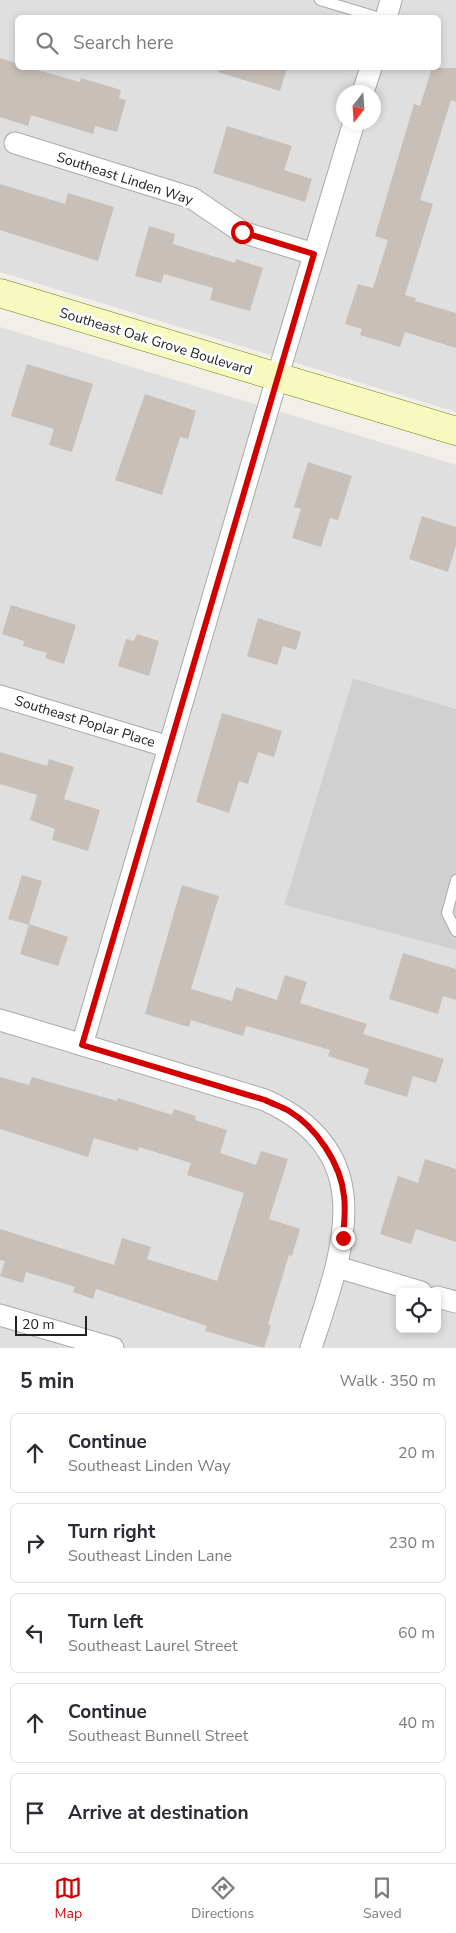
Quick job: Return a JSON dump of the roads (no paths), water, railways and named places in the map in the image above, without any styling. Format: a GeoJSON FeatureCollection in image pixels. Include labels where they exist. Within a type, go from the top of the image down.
{"type":"FeatureCollection","features":[{"type":"Feature","properties":{"kind":"street"},"geometry":{"type":"LineString","coordinates":[[387,15],[391,0]]}},
{"type":"Feature","properties":{"kind":"street"},"geometry":{"type":"LineString","coordinates":[[365,85],[370,70]]}},
{"type":"Feature","properties":{"kind":"street"},"geometry":{"type":"LineString","coordinates":[[82,1045],[352,130]]}},
{"type":"Feature","properties":{"kind":"street","name":"Southeast Linden Way"},"geometry":{"type":"LineString","coordinates":[[15,143],[192,198],[242,232],[314,254]]}},
{"type":"Feature","properties":{"kind":"street","name":"Southeast Oak Grove Boulevard"},"geometry":{"type":"LineString","coordinates":[[0,293],[456,431]]}},
{"type":"Feature","properties":{"kind":"street","name":"Southeast Poplar Place"},"geometry":{"type":"LineString","coordinates":[[0,696],[169,747]]}},
{"type":"Feature","properties":{"kind":"street"},"geometry":{"type":"LineString","coordinates":[[0,1020],[265,1100],[290,1111],[308,1126],[323,1145],[337,1170],[344,1195],[344,1218],[337,1267],[311,1348]]}},
{"type":"Feature","properties":{"kind":"street"},"geometry":{"type":"LineString","coordinates":[[337,1267],[408,1288]]}},
{"type":"Feature","properties":{"kind":"street"},"geometry":{"type":"LineString","coordinates":[[441,1298],[456,1302]]}},
{"type":"Feature","properties":{"kind":"street"},"geometry":{"type":"LineString","coordinates":[[0,1315],[113,1348]]}},
{"type":"Feature","properties":{"kind":"lane"},"geometry":{"type":"LineString","coordinates":[[320,0],[370,15]]}},
{"type":"Feature","properties":{"kind":"lane"},"geometry":{"type":"LineString","coordinates":[[456,880],[447,913],[456,931]]}}]}
